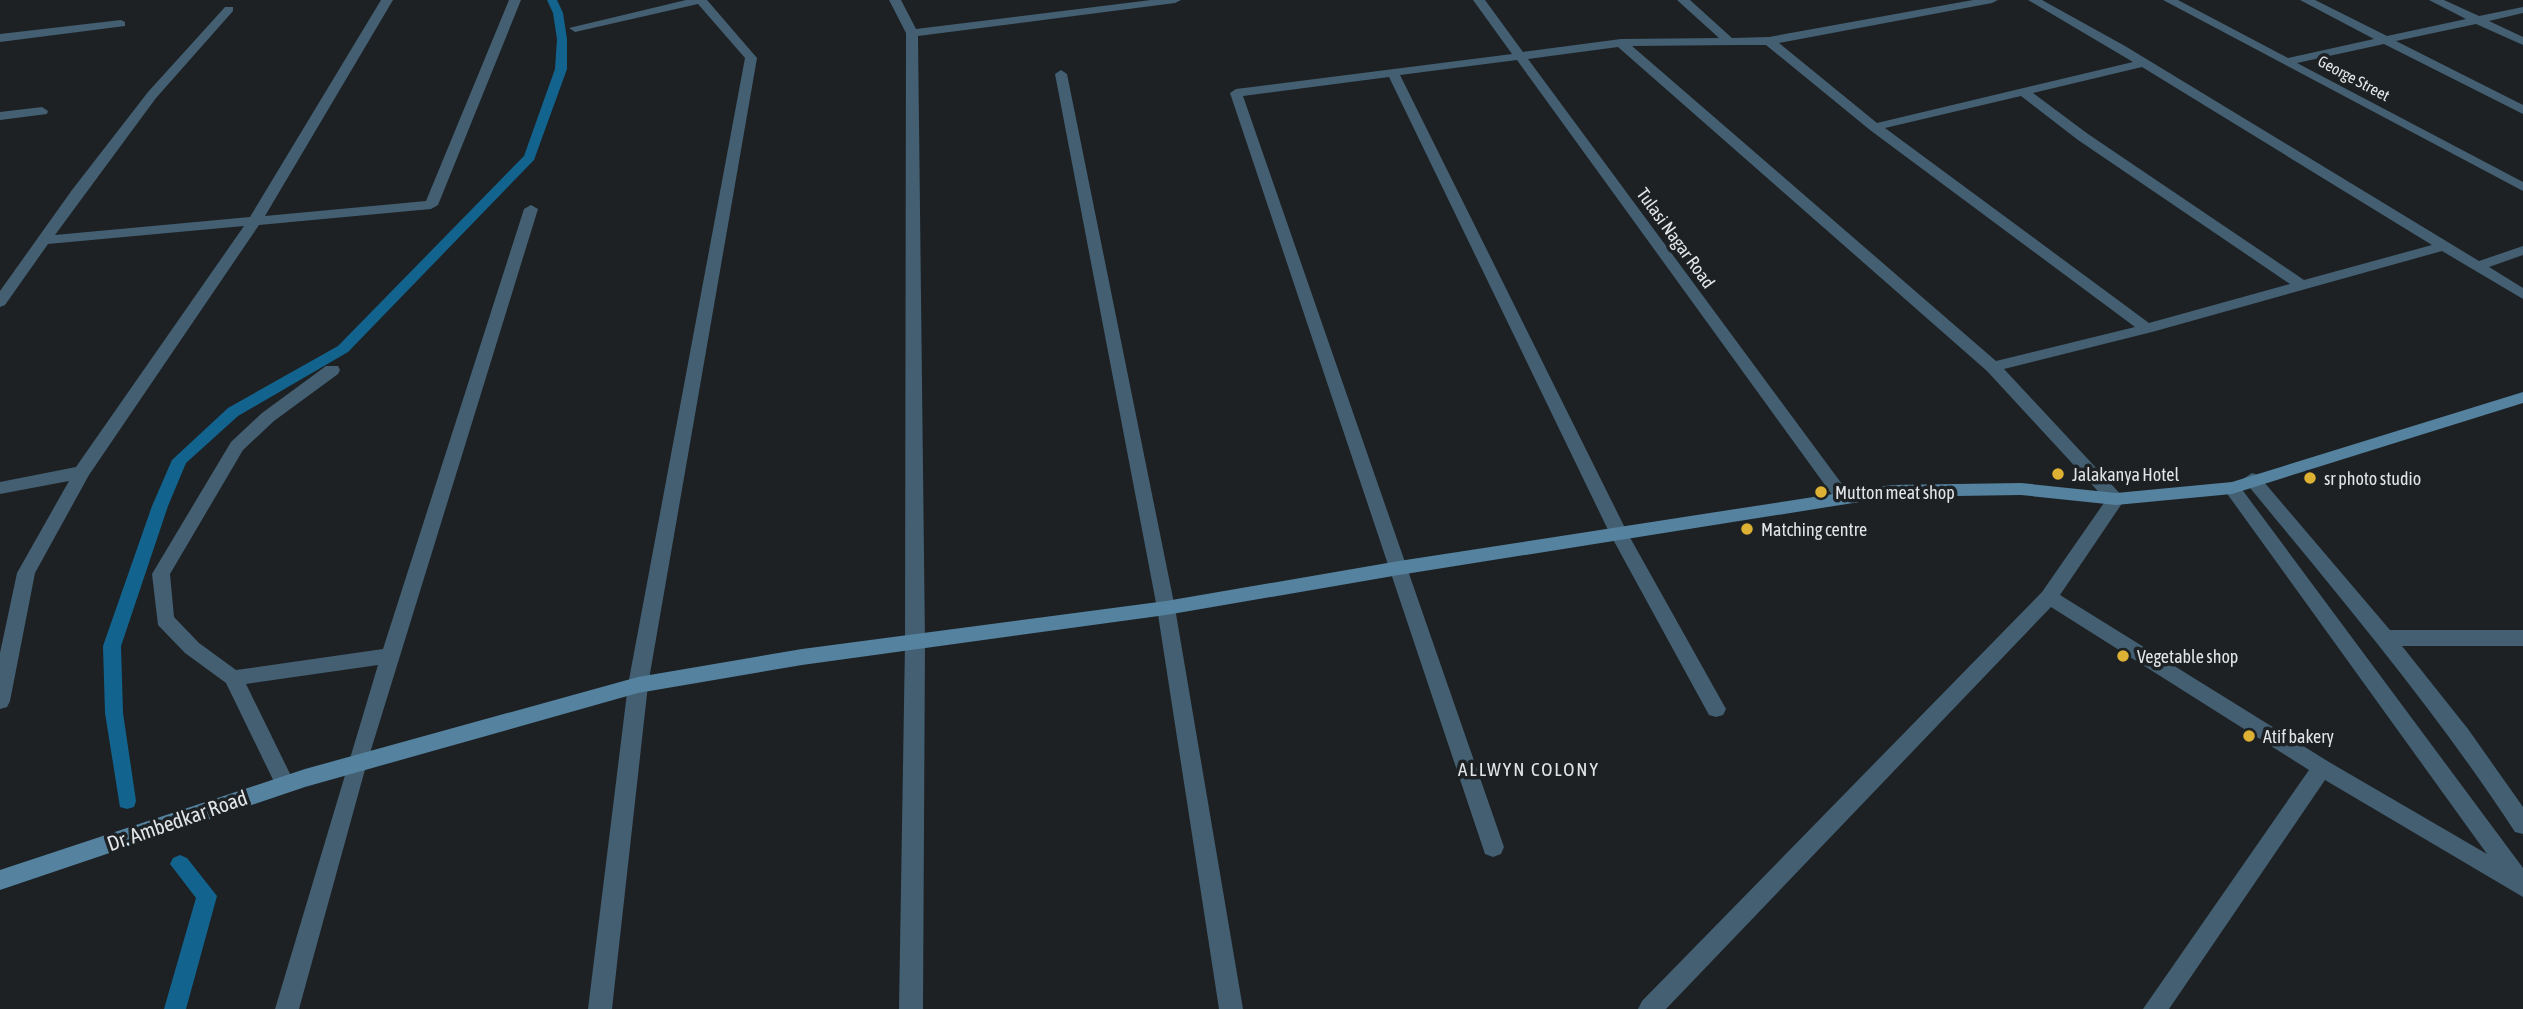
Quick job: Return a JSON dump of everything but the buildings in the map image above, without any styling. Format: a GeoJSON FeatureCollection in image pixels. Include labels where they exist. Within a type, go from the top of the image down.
{"type":"FeatureCollection","features":[{"type":"Feature","properties":{"kind":"street"},"geometry":{"type":"LineString","coordinates":[[0,701],[26,573],[82,471],[255,221],[387,0]]}},
{"type":"Feature","properties":{"kind":"street"},"geometry":{"type":"LineString","coordinates":[[44,240],[431,205],[515,0]]}},
{"type":"Feature","properties":{"kind":"street"},"geometry":{"type":"LineString","coordinates":[[575,28],[701,0],[751,58],[638,685],[600,1009]]}},
{"type":"Feature","properties":{"kind":"street"},"geometry":{"type":"LineString","coordinates":[[895,0],[912,33],[915,643],[911,1009]]}},
{"type":"Feature","properties":{"kind":"street"},"geometry":{"type":"LineString","coordinates":[[912,33],[1175,0]]}},
{"type":"Feature","properties":{"kind":"street","name":"Tulasi Nagar Road"},"geometry":{"type":"LineString","coordinates":[[1479,0],[1844,499]]}},
{"type":"Feature","properties":{"kind":"street"},"geometry":{"type":"LineString","coordinates":[[1683,0],[1731,43]]}},
{"type":"Feature","properties":{"kind":"street"},"geometry":{"type":"LineString","coordinates":[[1493,847],[1236,93],[1621,43],[1769,41],[1992,0]]}},
{"type":"Feature","properties":{"kind":"street"},"geometry":{"type":"LineString","coordinates":[[2034,0],[2523,293]]}},
{"type":"Feature","properties":{"kind":"street","name":"George Street"},"geometry":{"type":"LineString","coordinates":[[2169,0],[2523,187]]}},
{"type":"Feature","properties":{"kind":"street"},"geometry":{"type":"LineString","coordinates":[[2306,0],[2523,110]]}},
{"type":"Feature","properties":{"kind":"street"},"geometry":{"type":"LineString","coordinates":[[2435,0],[2523,41]]}},
{"type":"Feature","properties":{"kind":"street"},"geometry":{"type":"LineString","coordinates":[[0,302],[152,95],[229,9]]}},
{"type":"Feature","properties":{"kind":"street"},"geometry":{"type":"LineString","coordinates":[[2285,62],[2523,10]]}},
{"type":"Feature","properties":{"kind":"street"},"geometry":{"type":"LineString","coordinates":[[0,38],[121,24]]}},
{"type":"Feature","properties":{"kind":"street"},"geometry":{"type":"LineString","coordinates":[[1769,41],[1875,127],[2147,329]]}},
{"type":"Feature","properties":{"kind":"street"},"geometry":{"type":"LineString","coordinates":[[1621,43],[1993,367],[2116,499],[2049,597],[1650,1009]]}},
{"type":"Feature","properties":{"kind":"street"},"geometry":{"type":"LineString","coordinates":[[1875,127],[2143,63]]}},
{"type":"Feature","properties":{"kind":"street"},"geometry":{"type":"LineString","coordinates":[[1393,73],[1619,534],[1716,709]]}},
{"type":"Feature","properties":{"kind":"street"},"geometry":{"type":"LineString","coordinates":[[1062,74],[1166,608],[1231,1009]]}},
{"type":"Feature","properties":{"kind":"street"},"geometry":{"type":"LineString","coordinates":[[2022,91],[2083,137],[2302,286]]}},
{"type":"Feature","properties":{"kind":"street"},"geometry":{"type":"LineString","coordinates":[[0,116],[42,111]]}},
{"type":"Feature","properties":{"kind":"street"},"geometry":{"type":"LineString","coordinates":[[287,1009],[356,766],[531,209]]}},
{"type":"Feature","properties":{"kind":"street"},"geometry":{"type":"LineString","coordinates":[[1993,367],[2147,329],[2446,245]]}},
{"type":"Feature","properties":{"kind":"street"},"geometry":{"type":"LineString","coordinates":[[2479,266],[2523,250]]}},
{"type":"Feature","properties":{"kind":"street"},"geometry":{"type":"LineString","coordinates":[[285,784],[233,678],[192,648],[165,620],[161,574],[237,446],[268,417],[332,369]]}},
{"type":"Feature","properties":{"kind":"street","name":"Dr. Ambedkar Road"},"geometry":{"type":"LineString","coordinates":[[0,880],[285,784],[638,685],[802,657],[1166,608],[1399,568],[1891,491],[2021,489],[2116,499],[2232,488],[2252,479],[2523,397]]}},
{"type":"Feature","properties":{"kind":"street"},"geometry":{"type":"LineString","coordinates":[[0,488],[82,471]]}},
{"type":"Feature","properties":{"kind":"street"},"geometry":{"type":"LineString","coordinates":[[2252,479],[2384,638],[2497,785],[2523,825]]}},
{"type":"Feature","properties":{"kind":"street"},"geometry":{"type":"LineString","coordinates":[[2232,488],[2523,887]]}},
{"type":"Feature","properties":{"kind":"street"},"geometry":{"type":"LineString","coordinates":[[2049,597],[2322,768],[2523,887]]}},
{"type":"Feature","properties":{"kind":"street"},"geometry":{"type":"LineString","coordinates":[[2384,638],[2523,638]]}},
{"type":"Feature","properties":{"kind":"street"},"geometry":{"type":"LineString","coordinates":[[233,678],[390,656]]}},
{"type":"Feature","properties":{"kind":"street"},"geometry":{"type":"LineString","coordinates":[[2155,1009],[2322,768]]}},
{"type":"Feature","properties":{"kind":"waterway"},"geometry":{"type":"LineString","coordinates":[[127,801],[114,713],[112,646],[160,506],[180,460],[233,412],[343,349],[530,157],[561,69],[562,39],[558,13],[552,0]]}},
{"type":"Feature","properties":{"kind":"waterway"},"geometry":{"type":"LineString","coordinates":[[175,1009],[207,896],[180,864]]}},
{"type":"Feature","properties":{"kind":"place","name":"Jalakanya Hotel"},"geometry":{"type":"Point","coordinates":[2058,474]}},
{"type":"Feature","properties":{"kind":"place","name":"sr photo studio"},"geometry":{"type":"Point","coordinates":[2310,478]}},
{"type":"Feature","properties":{"kind":"place","name":"Mutton meat shop"},"geometry":{"type":"Point","coordinates":[1821,492]}},
{"type":"Feature","properties":{"kind":"place","name":"Matching centre"},"geometry":{"type":"Point","coordinates":[1747,529]}},
{"type":"Feature","properties":{"kind":"place","name":"Vegetable shop"},"geometry":{"type":"Point","coordinates":[2123,656]}},
{"type":"Feature","properties":{"kind":"place","name":"Atif bakery"},"geometry":{"type":"Point","coordinates":[2249,736]}},
{"type":"Feature","properties":{"kind":"district","name":"ALLWYN COLONY"},"geometry":{"type":"Point","coordinates":[1529,769]}}]}
